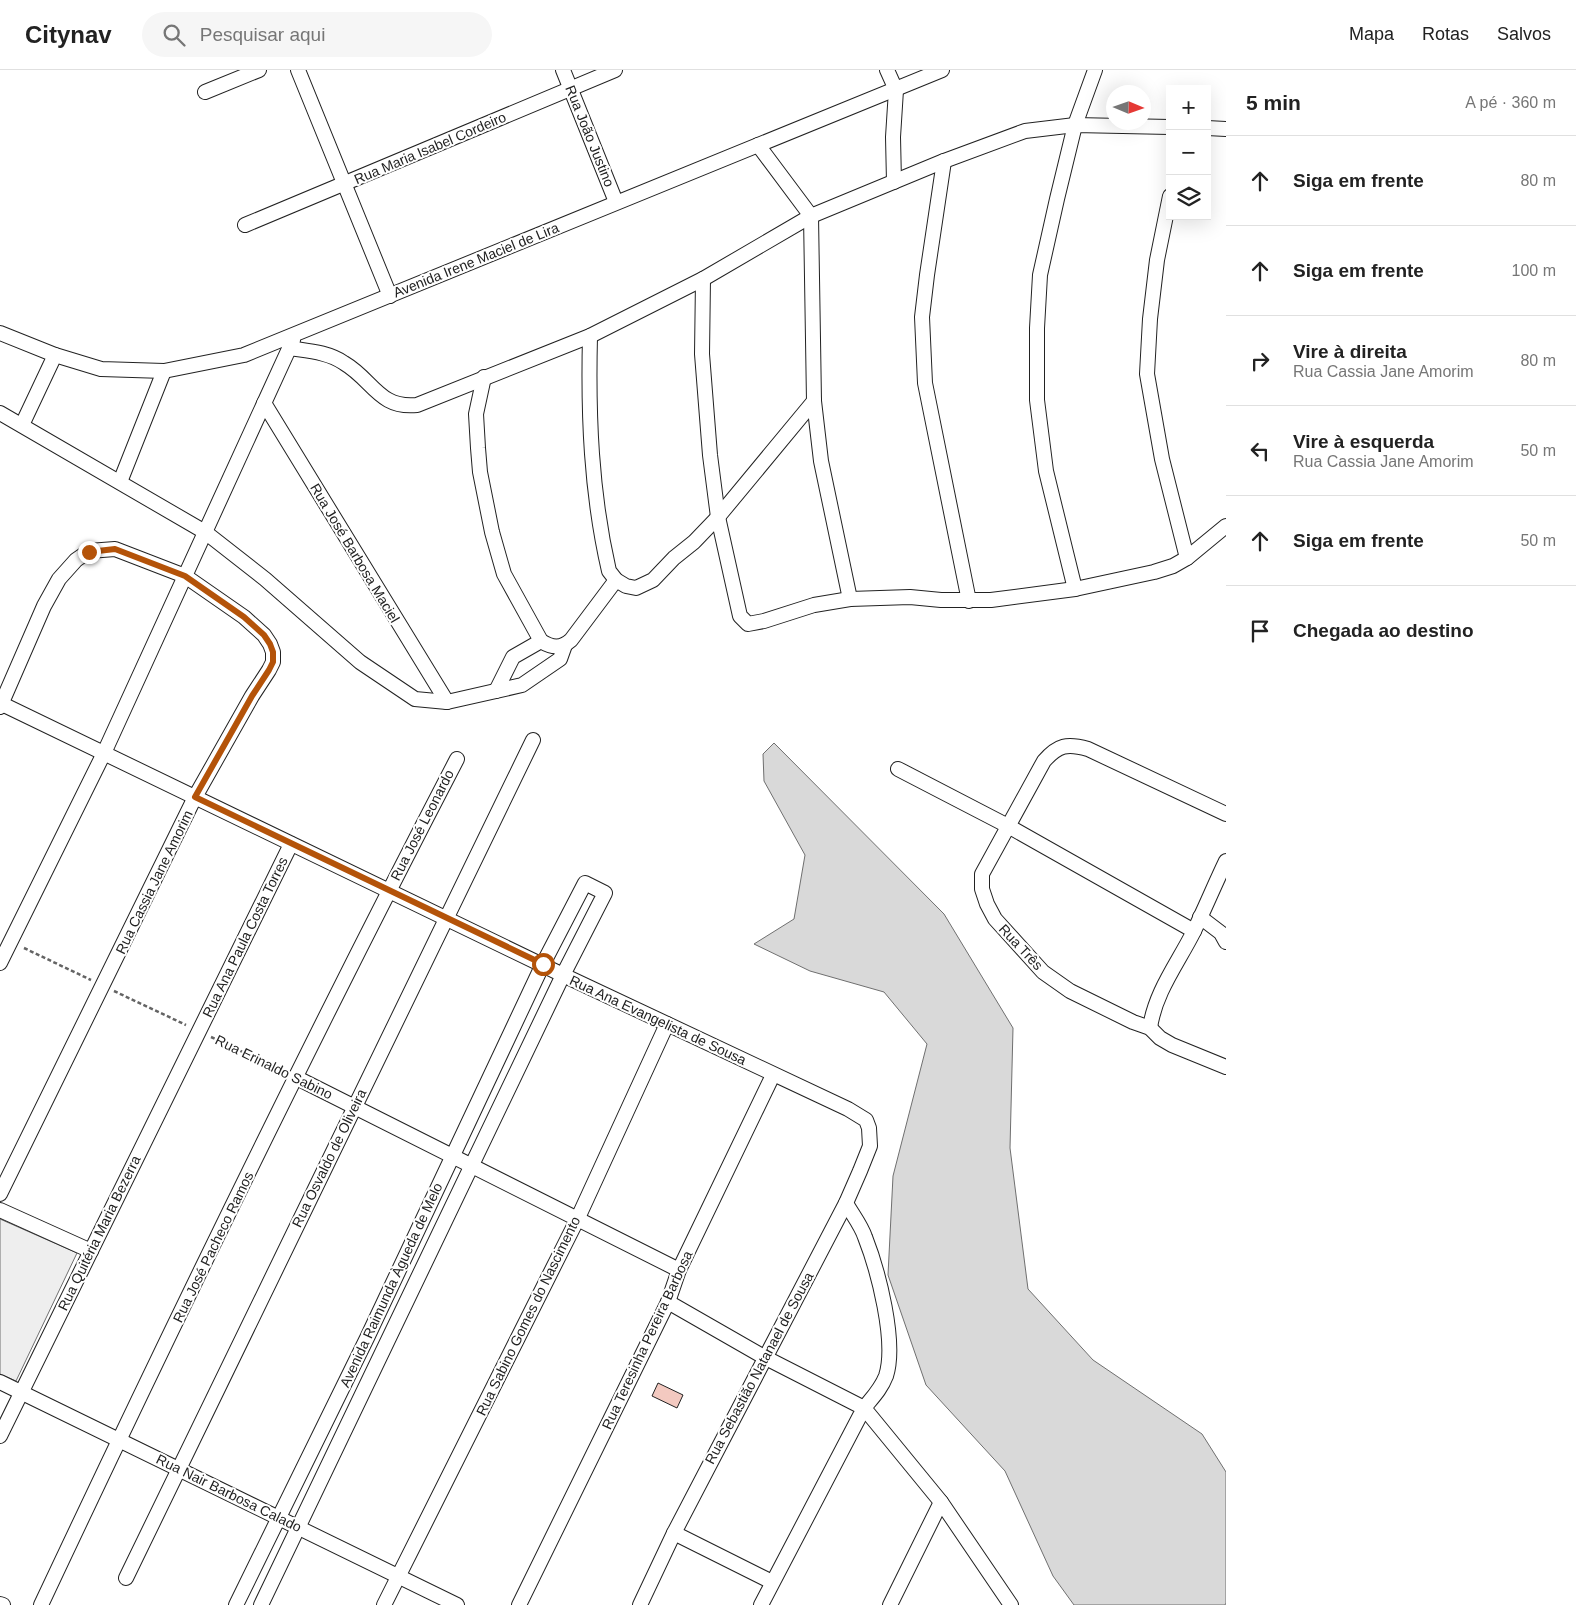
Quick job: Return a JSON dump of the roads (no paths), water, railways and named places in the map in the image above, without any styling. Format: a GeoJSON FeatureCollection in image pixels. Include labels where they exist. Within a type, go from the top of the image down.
{"type":"FeatureCollection","features":[{"type":"Feature","properties":{"kind":"street"},"geometry":{"type":"LineString","coordinates":[[205,92],[259,70]]}},
{"type":"Feature","properties":{"kind":"street"},"geometry":{"type":"LineString","coordinates":[[298,70],[390,296]]}},
{"type":"Feature","properties":{"kind":"street","name":"Rua João Justino"},"geometry":{"type":"LineString","coordinates":[[563,70],[616,202]]}},
{"type":"Feature","properties":{"kind":"street","name":"Rua Maria Isabel Cordeiro"},"geometry":{"type":"LineString","coordinates":[[244,225],[615,70]]}},
{"type":"Feature","properties":{"kind":"street"},"geometry":{"type":"LineString","coordinates":[[887,70],[896,90],[893,137],[894,182]]}},
{"type":"Feature","properties":{"kind":"street","name":"Avenida Irene Maciel de Lira"},"geometry":{"type":"LineString","coordinates":[[0,333],[55,356],[101,369],[164,371],[244,355],[942,70]]}},
{"type":"Feature","properties":{"kind":"street"},"geometry":{"type":"LineString","coordinates":[[1075,589],[1046,471],[1037,400],[1037,328],[1040,275],[1075,125],[1096,70]]}},
{"type":"Feature","properties":{"kind":"street"},"geometry":{"type":"LineString","coordinates":[[289,348],[323,353],[342,361],[360,373],[388,401],[406,406],[417,405],[590,336],[703,279],[811,216],[944,161],[1025,131],[1075,125],[1166,127]]}},
{"type":"Feature","properties":{"kind":"street"},"geometry":{"type":"LineString","coordinates":[[1211,128],[1226,129]]}},
{"type":"Feature","properties":{"kind":"street"},"geometry":{"type":"LineString","coordinates":[[758,145],[811,216],[814,401],[821,461],[850,599]]}},
{"type":"Feature","properties":{"kind":"street"},"geometry":{"type":"LineString","coordinates":[[944,161],[926,275],[922,317],[925,383],[969,601]]}},
{"type":"Feature","properties":{"kind":"street"},"geometry":{"type":"LineString","coordinates":[[1166,216],[1157,260],[1150,319],[1147,374],[1162,459],[1187,558]]}},
{"type":"Feature","properties":{"kind":"street"},"geometry":{"type":"LineString","coordinates":[[703,279],[702,354],[710,455],[718,517],[740,616],[748,624],[814,605],[850,599],[910,597],[969,601],[1075,589],[1154,572],[1173,566],[1187,558],[1226,526]]}},
{"type":"Feature","properties":{"kind":"street"},"geometry":{"type":"LineString","coordinates":[[0,963],[104,753],[295,334]]}},
{"type":"Feature","properties":{"kind":"street"},"geometry":{"type":"LineString","coordinates":[[590,336],[589,395],[594,488],[609,571],[616,580],[626,586],[636,588],[653,580],[674,558],[694,542],[718,517],[814,401]]}},
{"type":"Feature","properties":{"kind":"street"},"geometry":{"type":"LineString","coordinates":[[22,425],[55,356]]}},
{"type":"Feature","properties":{"kind":"street"},"geometry":{"type":"LineString","coordinates":[[120,482],[164,371]]}},
{"type":"Feature","properties":{"kind":"street"},"geometry":{"type":"LineString","coordinates":[[484,377],[476,414],[480,472],[492,532],[504,574],[541,641],[549,646],[558,647],[565,645]]}},
{"type":"Feature","properties":{"kind":"street","name":"Rua José Barbosa Maciel"},"geometry":{"type":"LineString","coordinates":[[264,403],[446,702]]}},
{"type":"Feature","properties":{"kind":"street"},"geometry":{"type":"LineString","coordinates":[[0,413],[205,532],[265,579],[360,662],[415,699],[446,702],[522,685],[560,659],[565,645],[616,580]]}},
{"type":"Feature","properties":{"kind":"street","name":"Rua Cassia Jane Amorim"},"geometry":{"type":"LineString","coordinates":[[0,704],[44,606],[59,579],[76,560],[89,552],[115,549],[185,576],[244,617],[264,635],[273,652],[273,662],[269,670],[252,696],[195,797],[0,1194]]}},
{"type":"Feature","properties":{"kind":"street"},"geometry":{"type":"LineString","coordinates":[[496,691],[513,657],[541,641]]}},
{"type":"Feature","properties":{"kind":"street","name":"Rua Ana Evangelista de Sousa"},"geometry":{"type":"LineString","coordinates":[[0,704],[563,975],[848,1109],[866,1120],[869,1128]]}},
{"type":"Feature","properties":{"kind":"street","name":"Rua Osvaldo de Oliveira"},"geometry":{"type":"LineString","coordinates":[[126,1578],[533,740]]}},
{"type":"Feature","properties":{"kind":"street","name":"Rua Três"},"geometry":{"type":"LineString","coordinates":[[1226,814],[1088,749],[1064,746],[1054,750],[1044,761],[982,874],[982,889],[995,919],[1043,972],[1070,991],[1150,1028],[1160,1038],[1172,1045],[1226,1067]]}},
{"type":"Feature","properties":{"kind":"street","name":"Rua José Leonardo"},"geometry":{"type":"LineString","coordinates":[[388,891],[457,759]]}},
{"type":"Feature","properties":{"kind":"street"},"geometry":{"type":"LineString","coordinates":[[898,769],[1008,826],[1194,931]]}},
{"type":"Feature","properties":{"kind":"street","name":"Rua Ana Paula Costa Torres"},"geometry":{"type":"LineString","coordinates":[[198,1031],[290,844]]}},
{"type":"Feature","properties":{"kind":"street"},"geometry":{"type":"LineString","coordinates":[[1150,1028],[1156,1000],[1194,931],[1226,861]]}},
{"type":"Feature","properties":{"kind":"street","name":"Avenida Raimunda Àgueda de Melo"},"geometry":{"type":"LineString","coordinates":[[236,1605],[367,1338],[543,964],[585,883],[604,893],[261,1605]]}},
{"type":"Feature","properties":{"kind":"street","name":"Rua José Pacheco Ramos"},"geometry":{"type":"LineString","coordinates":[[42,1605],[119,1439],[388,891]]}},
{"type":"Feature","properties":{"kind":"street"},"geometry":{"type":"LineString","coordinates":[[1200,917],[1220,933],[1226,942]]}},
{"type":"Feature","properties":{"kind":"street","name":"Rua Sabino Gomes do Nascimento"},"geometry":{"type":"LineString","coordinates":[[384,1605],[576,1220],[667,1024]]}},
{"type":"Feature","properties":{"kind":"street","name":"Rua Quitéria Maria Bezerra"},"geometry":{"type":"LineString","coordinates":[[0,1436],[198,1031]]}},
{"type":"Feature","properties":{"kind":"street","name":"Rua Teresinha Pereira Barbosa"},"geometry":{"type":"LineString","coordinates":[[519,1605],[668,1302],[679,1270],[773,1075]]}},
{"type":"Feature","properties":{"kind":"street","name":"Rua Erinaldo Sabino"},"geometry":{"type":"LineString","coordinates":[[296,1077],[473,1165],[576,1220],[679,1270]]}},
{"type":"Feature","properties":{"kind":"street","name":"Rua Sebastião Natanael de Sousa"},"geometry":{"type":"LineString","coordinates":[[640,1605],[674,1532],[846,1203],[870,1146],[869,1128]]}},
{"type":"Feature","properties":{"kind":"street"},"geometry":{"type":"LineString","coordinates":[[761,1605],[864,1408],[879,1390],[886,1376],[890,1358],[880,1284],[865,1235],[846,1203]]}},
{"type":"Feature","properties":{"kind":"street"},"geometry":{"type":"LineString","coordinates":[[0,1210],[90,1251]]}},
{"type":"Feature","properties":{"kind":"street"},"geometry":{"type":"LineString","coordinates":[[668,1302],[764,1357],[864,1408],[941,1502],[1011,1605]]}},
{"type":"Feature","properties":{"kind":"street"},"geometry":{"type":"LineString","coordinates":[[367,1338],[386,1346]]}},
{"type":"Feature","properties":{"kind":"street","name":"Rua Nair Barbosa Calado"},"geometry":{"type":"LineString","coordinates":[[0,1382],[22,1391],[456,1605]]}},
{"type":"Feature","properties":{"kind":"street"},"geometry":{"type":"LineString","coordinates":[[890,1605],[941,1502]]}},
{"type":"Feature","properties":{"kind":"street"},"geometry":{"type":"LineString","coordinates":[[674,1532],[772,1582]]}}]}
